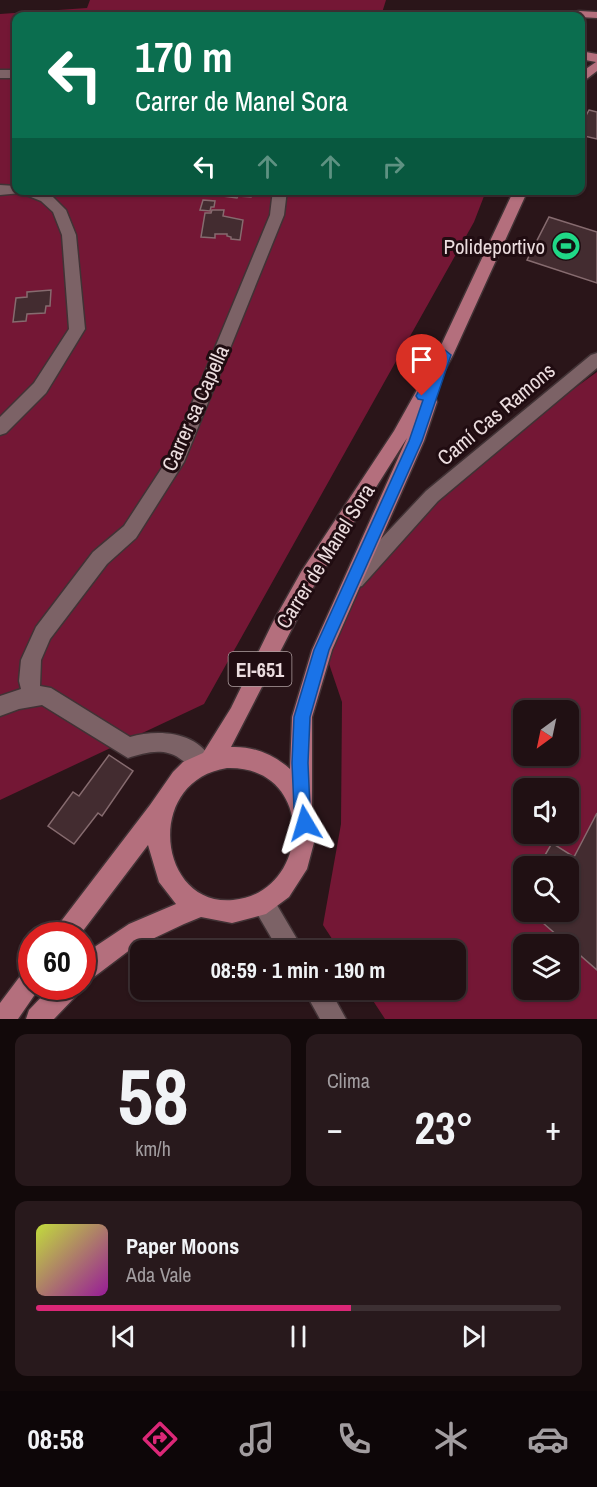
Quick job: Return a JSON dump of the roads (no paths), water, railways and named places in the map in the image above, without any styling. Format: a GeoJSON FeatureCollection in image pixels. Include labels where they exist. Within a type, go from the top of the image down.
{"type":"FeatureCollection","features":[{"type":"Feature","properties":{"kind":"main road"},"geometry":{"type":"LineString","coordinates":[[585,76],[597,65]]}},
{"type":"Feature","properties":{"kind":"main road","name":"Carrer de Manel Sora"},"geometry":{"type":"LineString","coordinates":[[207,762],[238,716],[280,628],[308,578],[400,436],[445,355],[519,195]]}},
{"type":"Feature","properties":{"kind":"main road","name":"Carrer de Manel Sora"},"geometry":{"type":"LineString","coordinates":[[302,808],[300,763],[302,717],[322,650],[415,441],[445,355]]}},
{"type":"Feature","properties":{"kind":"main road","name":"EI-651"},"geometry":{"type":"LineString","coordinates":[[75,922],[162,808],[178,782],[207,762],[227,757],[243,757],[259,761],[273,768],[285,779],[302,808],[305,838],[296,869],[282,888],[263,903],[232,912],[200,906],[177,889],[161,865],[157,846],[157,826],[162,808]]}},
{"type":"Feature","properties":{"kind":"main road"},"geometry":{"type":"LineString","coordinates":[[96,961],[124,938],[160,920],[200,906]]}},
{"type":"Feature","properties":{"kind":"main road"},"geometry":{"type":"LineString","coordinates":[[3,1019],[18,998]]}},
{"type":"Feature","properties":{"kind":"main road"},"geometry":{"type":"LineString","coordinates":[[38,1019],[55,1000]]}},
{"type":"Feature","properties":{"kind":"street"},"geometry":{"type":"LineString","coordinates":[[0,428],[40,388],[77,329],[69,235],[59,210],[46,198],[38,195]]}},
{"type":"Feature","properties":{"kind":"street","name":"Carrer sa Capella"},"geometry":{"type":"LineString","coordinates":[[33,697],[29,681],[31,660],[43,633],[58,609],[100,558],[130,532],[178,457],[278,215],[280,195]]}},
{"type":"Feature","properties":{"kind":"street","name":"Camí Cas Ramons"},"geometry":{"type":"LineString","coordinates":[[352,584],[432,496],[597,359]]}},
{"type":"Feature","properties":{"kind":"street"},"geometry":{"type":"LineString","coordinates":[[0,706],[19,699],[44,695],[128,748],[152,740],[176,743],[207,762]]}},
{"type":"Feature","properties":{"kind":"street"},"geometry":{"type":"LineString","coordinates":[[263,903],[285,940]]}},
{"type":"Feature","properties":{"kind":"street"},"geometry":{"type":"LineString","coordinates":[[322,1000],[334,1019]]}},
{"type":"Feature","properties":{"kind":"place","name":"Polideportivo"},"geometry":{"type":"Point","coordinates":[566,246]}}]}
